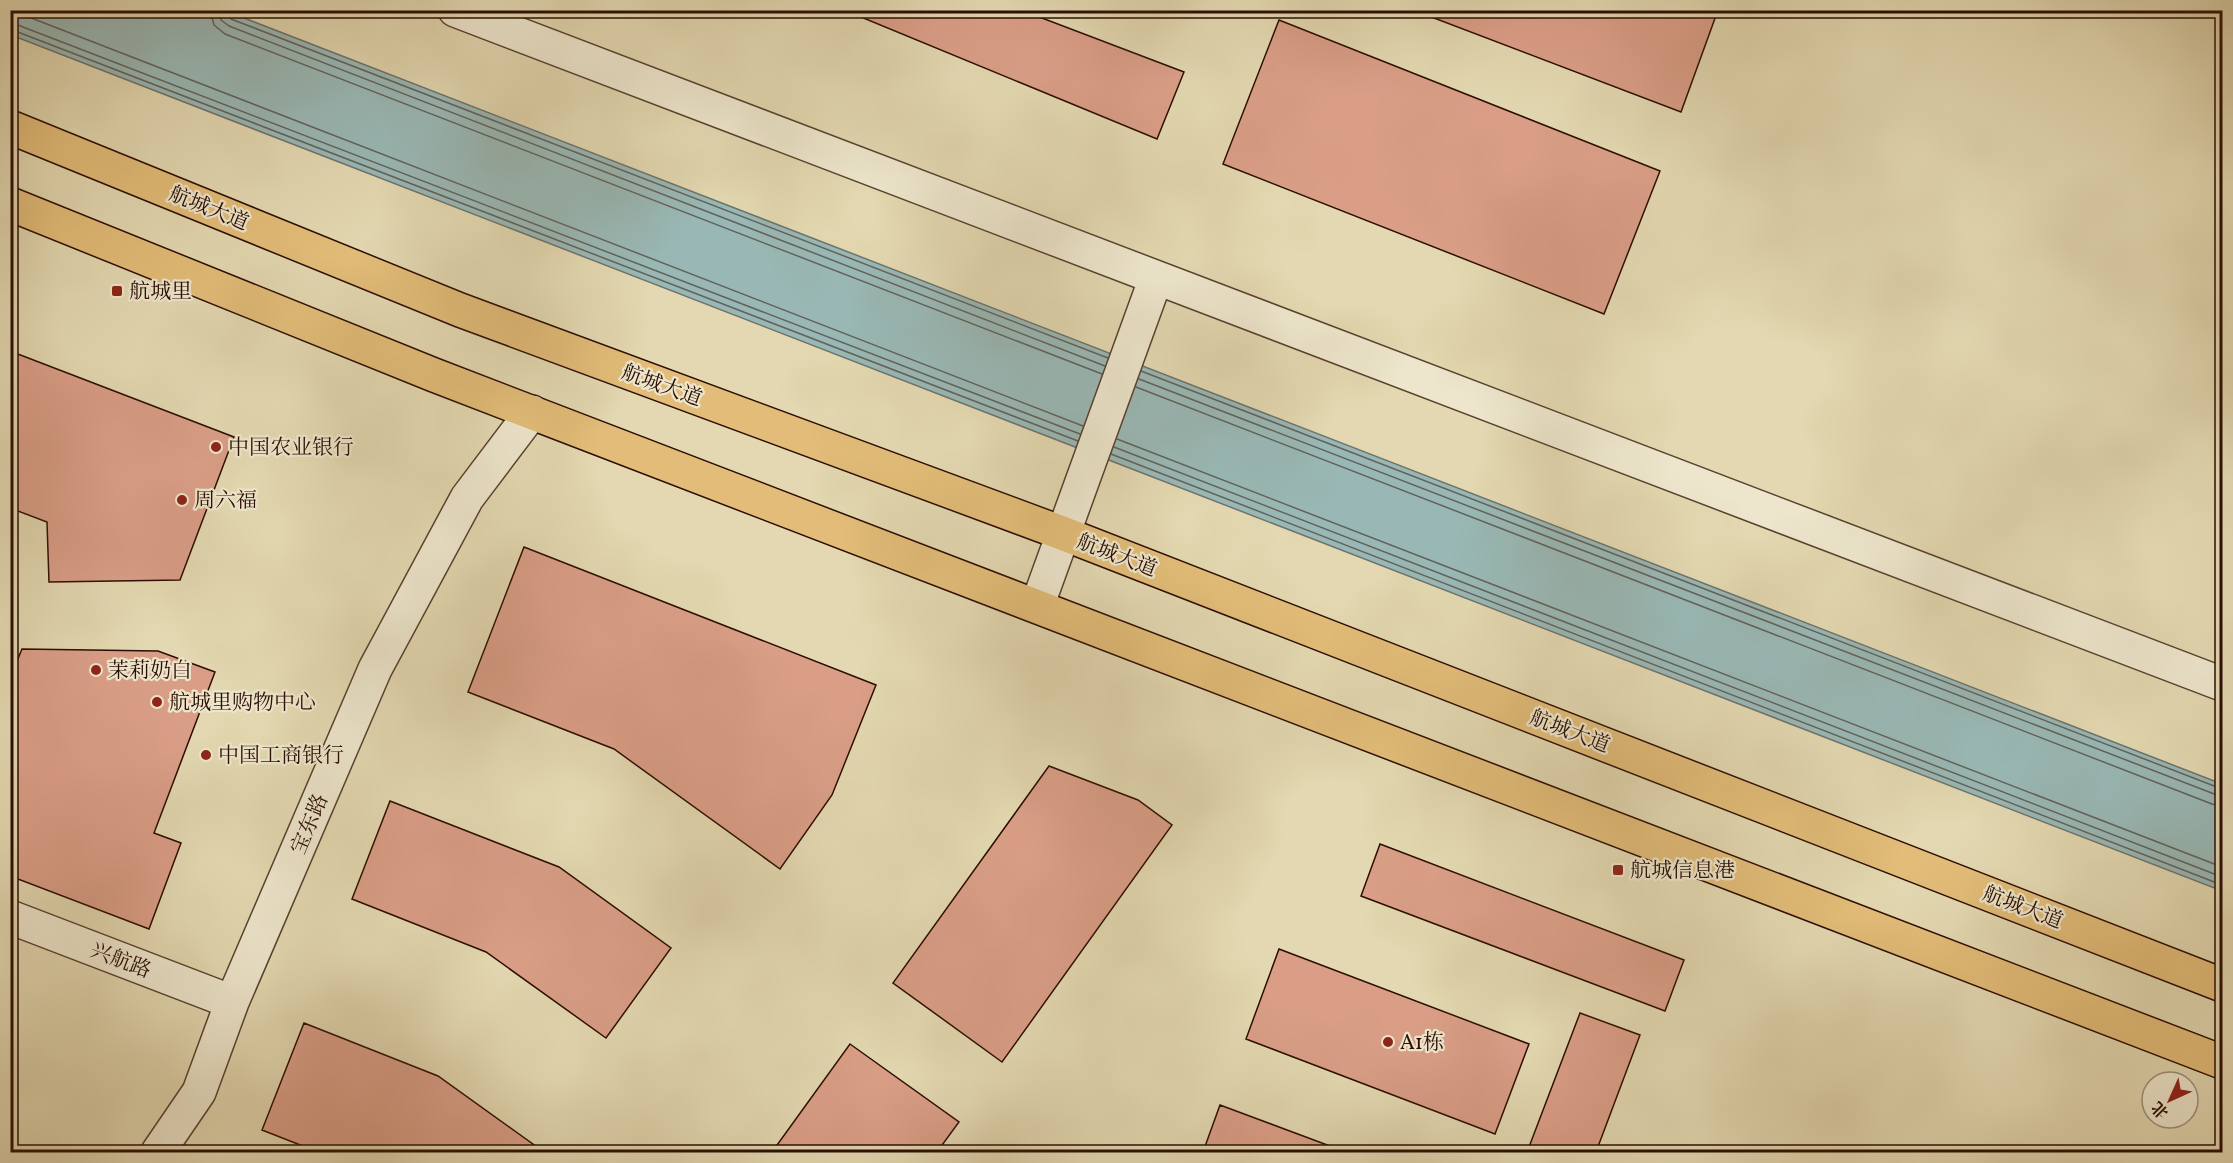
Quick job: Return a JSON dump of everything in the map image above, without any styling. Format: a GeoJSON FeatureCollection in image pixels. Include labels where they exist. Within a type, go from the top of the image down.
{"type":"FeatureCollection","features":[{"type":"Feature","properties":{"kind":"main road","name":"航城大道"},"geometry":{"type":"LineString","coordinates":[[10,127],[460,310],[1062,534],[2223,985]]}},
{"type":"Feature","properties":{"kind":"main road"},"geometry":{"type":"LineString","coordinates":[[10,204],[532,412],[2223,1062]]}},
{"type":"Feature","properties":{"kind":"street"},"geometry":{"type":"LineString","coordinates":[[455,10],[1153,285],[2223,684]]}},
{"type":"Feature","properties":{"kind":"street"},"geometry":{"type":"LineString","coordinates":[[1037,606],[1153,285]]}},
{"type":"Feature","properties":{"kind":"street","name":"宝东路"},"geometry":{"type":"LineString","coordinates":[[158,1152],[199,1092],[232,1002],[375,669],[467,498],[532,412]]}},
{"type":"Feature","properties":{"kind":"street","name":"兴航路"},"geometry":{"type":"LineString","coordinates":[[10,917],[232,1002]]}},
{"type":"Feature","properties":{"kind":"water"},"geometry":{"type":"Polygon","coordinates":[[[10,11],[226,11],[2222,784],[2222,891],[11,35],[10,11]]]}},
{"type":"Feature","properties":{"kind":"building"},"geometry":{"type":"Polygon","coordinates":[[[844,10],[1021,10],[1184,72],[1157,139],[844,10]]]}},
{"type":"Feature","properties":{"kind":"building"},"geometry":{"type":"Polygon","coordinates":[[[1413,10],[1718,10],[1681,112],[1413,10]]]}},
{"type":"Feature","properties":{"kind":"building"},"geometry":{"type":"Polygon","coordinates":[[[1279,20],[1660,171],[1604,314],[1223,164],[1279,20]]]}},
{"type":"Feature","properties":{"kind":"building"},"geometry":{"type":"Polygon","coordinates":[[[10,351],[234,437],[180,580],[49,582],[47,522],[10,508],[10,351]]]}},
{"type":"Feature","properties":{"kind":"building"},"geometry":{"type":"Polygon","coordinates":[[[524,547],[876,685],[832,795],[780,869],[614,749],[468,692],[524,547]]]}},
{"type":"Feature","properties":{"kind":"building"},"geometry":{"type":"Polygon","coordinates":[[[22,649],[158,651],[215,672],[154,833],[181,843],[149,929],[10,876],[10,678],[22,649]]]}},
{"type":"Feature","properties":{"kind":"building"},"geometry":{"type":"Polygon","coordinates":[[[1049,766],[1138,800],[1172,825],[1002,1062],[893,983],[1049,766]]]}},
{"type":"Feature","properties":{"kind":"building"},"geometry":{"type":"Polygon","coordinates":[[[390,801],[559,867],[671,948],[606,1038],[486,952],[352,899],[390,801]]]}},
{"type":"Feature","properties":{"kind":"building"},"geometry":{"type":"Polygon","coordinates":[[[1380,844],[1684,960],[1665,1011],[1361,896],[1380,844]]]}},
{"type":"Feature","properties":{"kind":"building","name":"A1栋"},"geometry":{"type":"Polygon","coordinates":[[[1279,949],[1529,1044],[1495,1134],[1246,1039],[1279,949]]]}},
{"type":"Feature","properties":{"kind":"building"},"geometry":{"type":"Polygon","coordinates":[[[1580,1013],[1640,1035],[1596,1152],[1545,1152],[1529,1147],[1580,1013]]]}},
{"type":"Feature","properties":{"kind":"building"},"geometry":{"type":"Polygon","coordinates":[[[304,1023],[438,1076],[544,1152],[318,1152],[262,1130],[304,1023]]]}},
{"type":"Feature","properties":{"kind":"building"},"geometry":{"type":"Polygon","coordinates":[[[850,1044],[959,1122],[937,1152],[772,1152],[850,1044]]]}},
{"type":"Feature","properties":{"kind":"building"},"geometry":{"type":"Polygon","coordinates":[[[1220,1105],[1346,1152],[1203,1152],[1220,1105]]]}},
{"type":"Feature","properties":{"kind":"place","name":"航城里"},"geometry":{"type":"Point","coordinates":[117,291]}},
{"type":"Feature","properties":{"kind":"place","name":"中国农业银行"},"geometry":{"type":"Point","coordinates":[216,447]}},
{"type":"Feature","properties":{"kind":"place","name":"周六福"},"geometry":{"type":"Point","coordinates":[182,500]}},
{"type":"Feature","properties":{"kind":"place","name":"茉莉奶白"},"geometry":{"type":"Point","coordinates":[96,670]}},
{"type":"Feature","properties":{"kind":"place","name":"航城里购物中心"},"geometry":{"type":"Point","coordinates":[157,702]}},
{"type":"Feature","properties":{"kind":"place","name":"中国工商银行"},"geometry":{"type":"Point","coordinates":[206,755]}},
{"type":"Feature","properties":{"kind":"place","name":"航城信息港"},"geometry":{"type":"Point","coordinates":[1618,870]}},
{"type":"Feature","properties":{"kind":"place","name":"A1栋"},"geometry":{"type":"Point","coordinates":[1388,1042]}}]}
